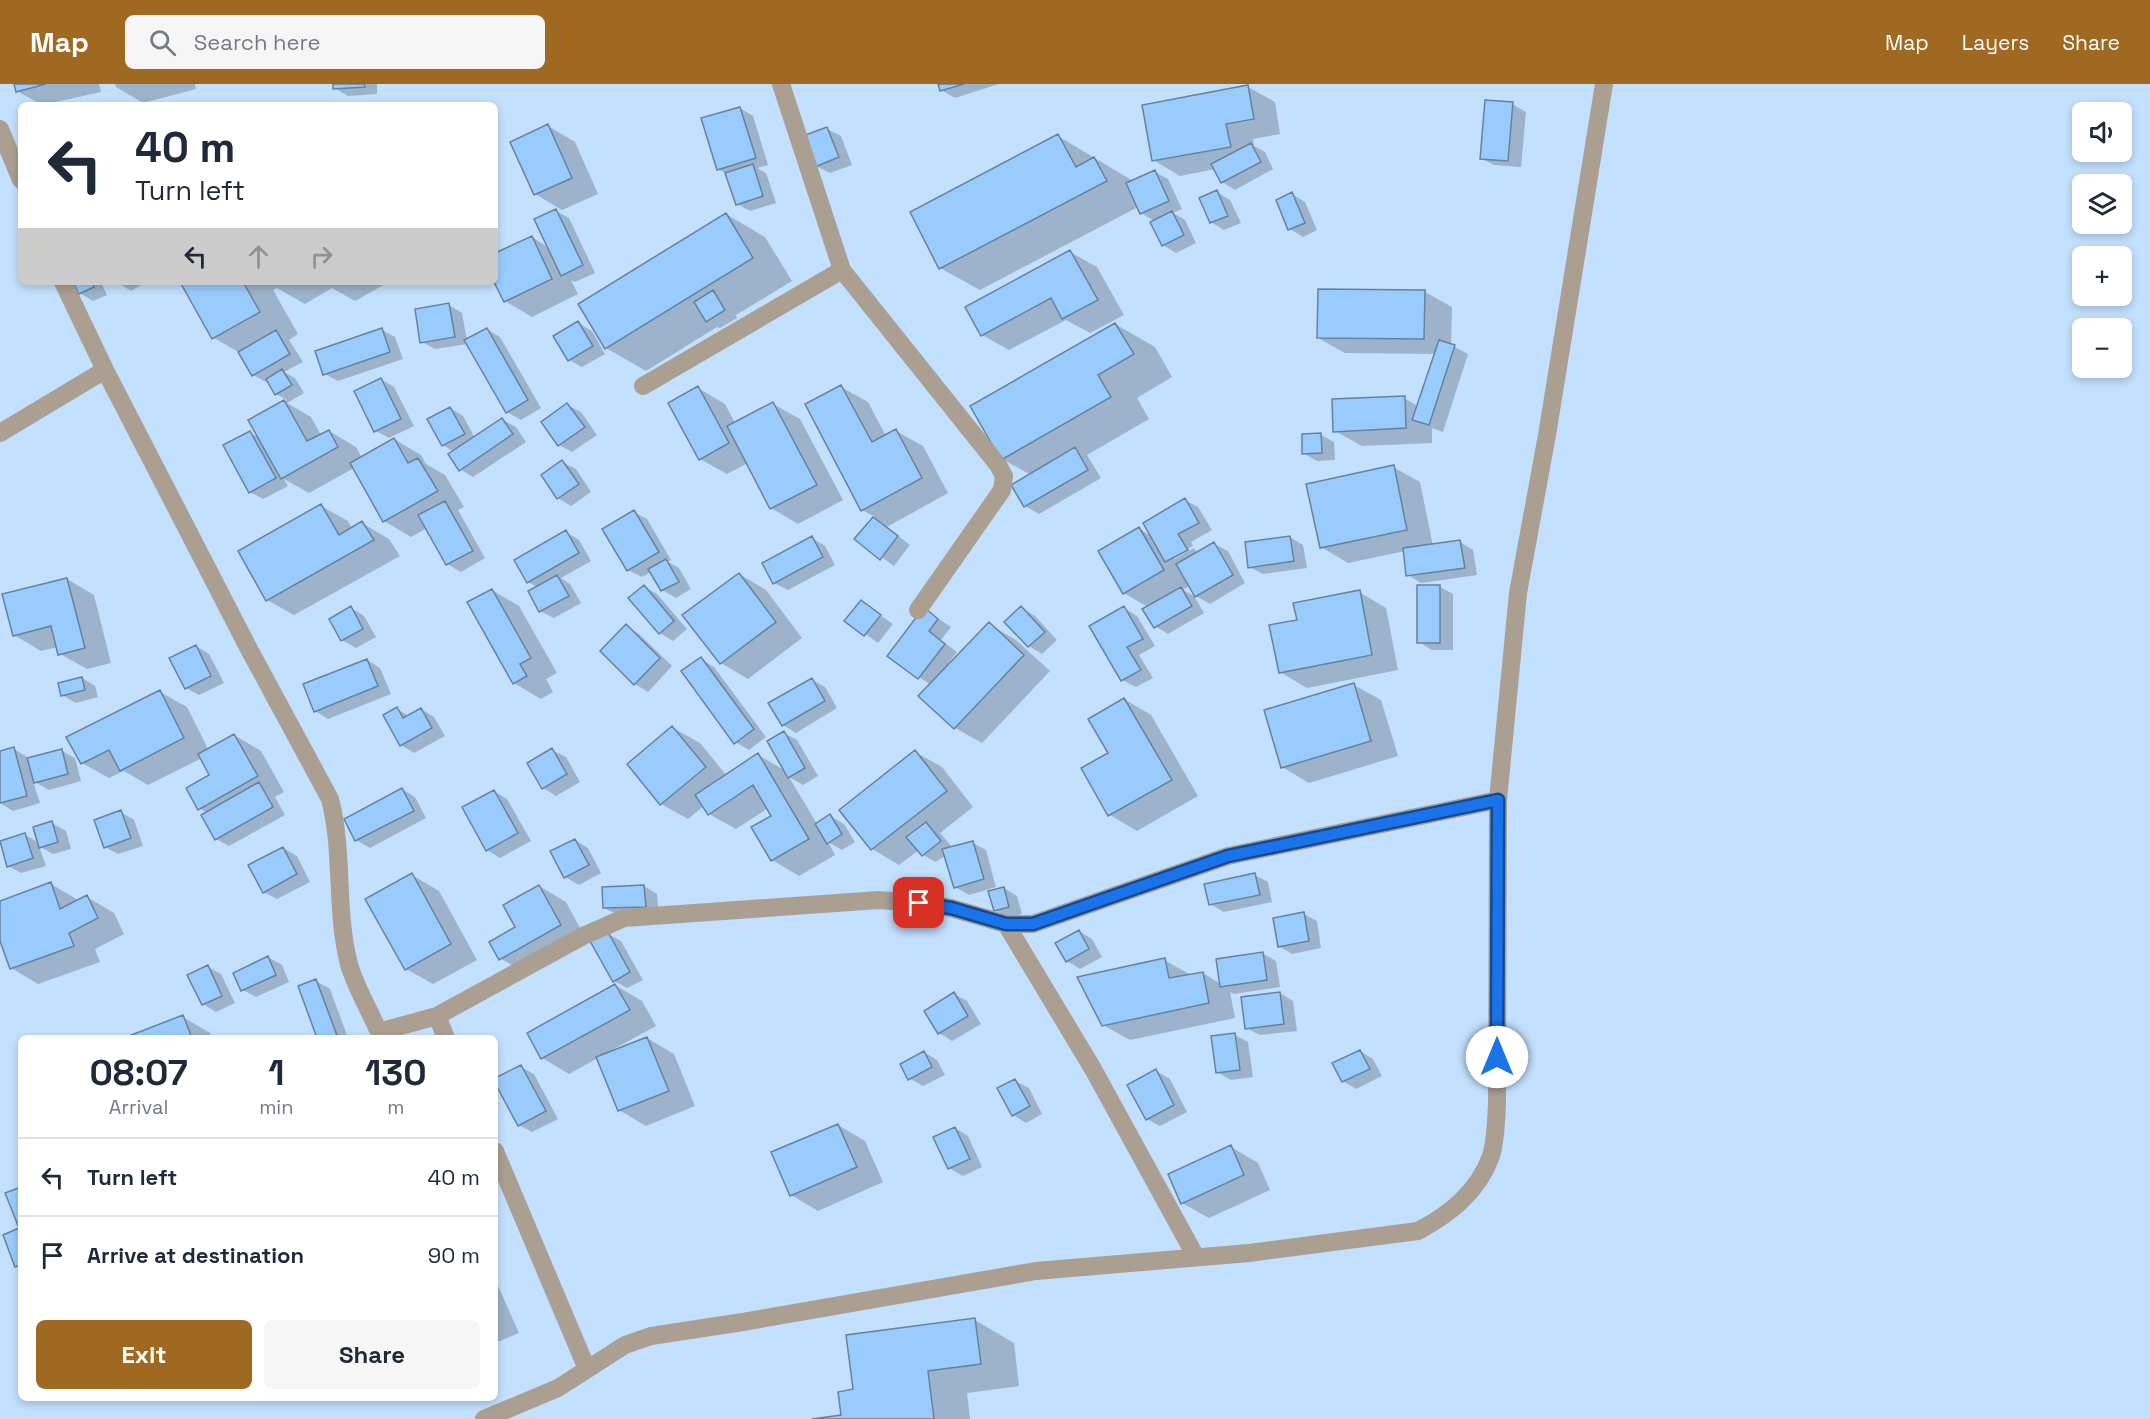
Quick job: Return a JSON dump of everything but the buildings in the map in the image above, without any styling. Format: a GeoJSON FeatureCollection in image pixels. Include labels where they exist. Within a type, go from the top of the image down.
{"type":"FeatureCollection","features":[{"type":"Feature","properties":{"kind":"street"},"geometry":{"type":"LineString","coordinates":[[781,84],[842,270],[998,465],[1004,476],[1002,490],[918,610]]}},
{"type":"Feature","properties":{"kind":"street"},"geometry":{"type":"LineString","coordinates":[[484,1419],[558,1388],[625,1345],[651,1336],[1036,1271],[1249,1253],[1418,1231],[1442,1219],[1467,1197],[1492,1154],[1497,1104],[1498,800],[1518,593],[1547,435],[1604,84]]}},
{"type":"Feature","properties":{"kind":"street"},"geometry":{"type":"LineString","coordinates":[[0,129],[18,173]]}},
{"type":"Feature","properties":{"kind":"street"},"geometry":{"type":"LineString","coordinates":[[643,386],[842,270]]}},
{"type":"Feature","properties":{"kind":"street"},"geometry":{"type":"LineString","coordinates":[[64,285],[105,370],[250,651],[330,799],[335,821],[342,917],[349,964],[377,1028],[382,1031],[437,1017],[583,936],[624,918],[879,900],[951,908],[1006,924],[1033,924],[1228,856],[1498,800]]}},
{"type":"Feature","properties":{"kind":"street"},"geometry":{"type":"LineString","coordinates":[[0,433],[105,370]]}},
{"type":"Feature","properties":{"kind":"street"},"geometry":{"type":"LineString","coordinates":[[1006,924],[1093,1069],[1196,1257]]}},
{"type":"Feature","properties":{"kind":"street"},"geometry":{"type":"LineString","coordinates":[[437,1017],[445,1035]]}},
{"type":"Feature","properties":{"kind":"street"},"geometry":{"type":"LineString","coordinates":[[498,1158],[587,1369]]}},
{"type":"Feature","properties":{"kind":"route"},"geometry":{"type":"LineString","coordinates":[[919,903],[951,908],[1006,924],[1033,924],[1228,856],[1498,800],[1497,1057]]}}]}
